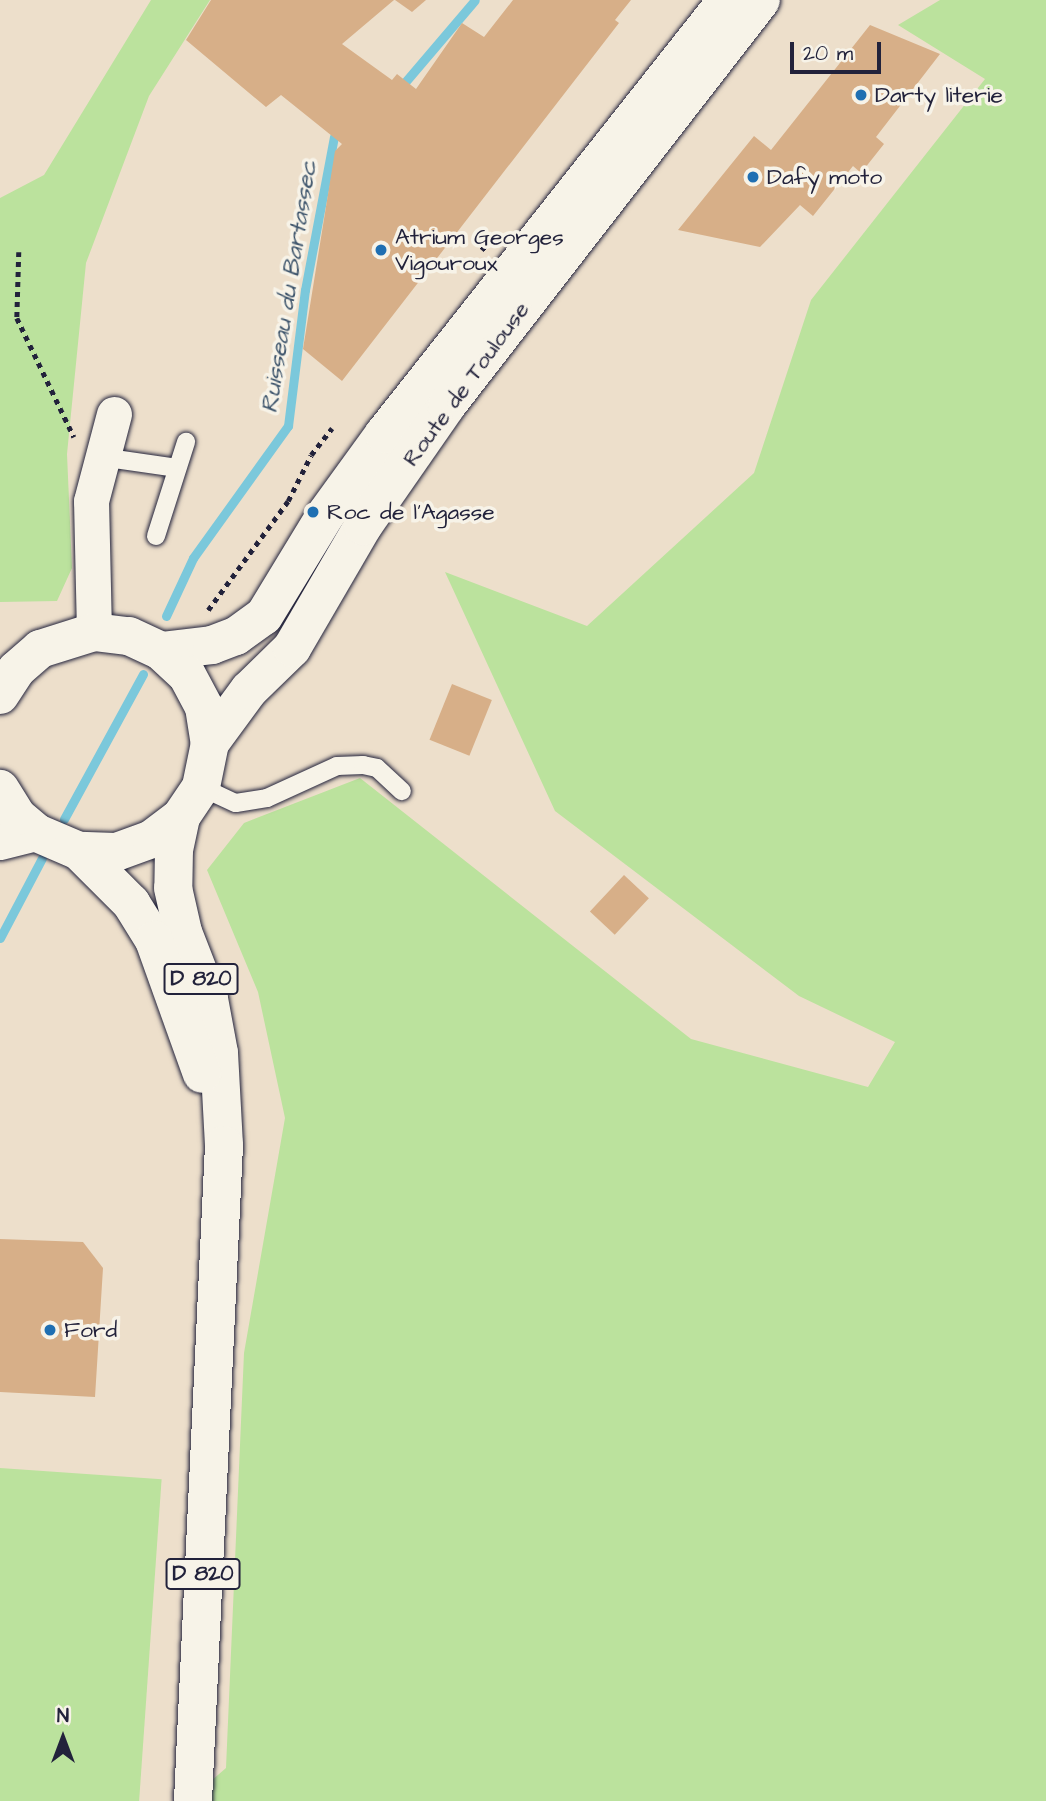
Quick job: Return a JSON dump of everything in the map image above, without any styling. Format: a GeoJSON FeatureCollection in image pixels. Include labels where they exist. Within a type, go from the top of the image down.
{"type":"FeatureCollection","features":[{"type":"Feature","properties":{"kind":"main road","name":"Route de Toulouse"},"geometry":{"type":"LineString","coordinates":[[210,743],[249,690],[292,648],[363,527],[660,107],[727,0]]}},
{"type":"Feature","properties":{"kind":"main road","name":"Route de Toulouse"},"geometry":{"type":"LineString","coordinates":[[169,650],[236,636],[264,616],[326,514],[384,434],[660,107],[761,0]]}},
{"type":"Feature","properties":{"kind":"main road"},"geometry":{"type":"LineString","coordinates":[[0,647],[40,649],[94,632],[129,636],[169,650],[204,707],[210,743],[191,802],[152,839],[116,852],[79,850],[37,833],[17,816],[0,789]]}},
{"type":"Feature","properties":{"kind":"main road"},"geometry":{"type":"LineString","coordinates":[[0,695],[16,670],[40,649]]}},
{"type":"Feature","properties":{"kind":"main road","name":"D 820"},"geometry":{"type":"LineString","coordinates":[[191,802],[174,849],[173,888],[183,932],[208,999],[219,1052],[225,1145],[193,1801]]}},
{"type":"Feature","properties":{"kind":"main road","name":"D 820"},"geometry":{"type":"LineString","coordinates":[[79,850],[131,903],[154,940],[178,997],[225,1145]]}},
{"type":"Feature","properties":{"kind":"street"},"geometry":{"type":"LineString","coordinates":[[94,632],[91,501],[114,414]]}},
{"type":"Feature","properties":{"kind":"street"},"geometry":{"type":"LineString","coordinates":[[0,842],[37,833]]}},
{"type":"Feature","properties":{"kind":"lane"},"geometry":{"type":"LineString","coordinates":[[156,536],[186,442]]}},
{"type":"Feature","properties":{"kind":"lane"},"geometry":{"type":"LineString","coordinates":[[101,457],[177,468]]}},
{"type":"Feature","properties":{"kind":"lane"},"geometry":{"type":"LineString","coordinates":[[191,802],[236,803],[267,798],[337,766],[363,765],[376,768],[402,791]]}},
{"type":"Feature","properties":{"kind":"path"},"geometry":{"type":"LineString","coordinates":[[19,252],[17,318],[76,442],[101,457]]}},
{"type":"Feature","properties":{"kind":"path"},"geometry":{"type":"LineString","coordinates":[[169,650],[288,501],[311,455],[331,428]]}},
{"type":"Feature","properties":{"kind":"green space"},"geometry":{"type":"Polygon","coordinates":[[[151,0],[210,0],[149,96],[86,263],[67,454],[72,568],[57,601],[0,602],[0,198],[44,175],[151,0]]]}},
{"type":"Feature","properties":{"kind":"green space"},"geometry":{"type":"Polygon","coordinates":[[[940,0],[1046,0],[1046,1801],[188,1801],[226,1768],[244,1353],[285,1118],[258,992],[207,870],[244,823],[360,778],[691,1039],[868,1087],[895,1042],[799,996],[555,811],[445,572],[587,626],[754,473],[811,300],[985,79],[898,25],[940,0]]]}},
{"type":"Feature","properties":{"kind":"green space"},"geometry":{"type":"Polygon","coordinates":[[[0,1468],[162,1479],[139,1801],[0,1801],[0,1468]]]}},
{"type":"Feature","properties":{"kind":"building","name":"Atrium Georges Vigouroux"},"geometry":{"type":"Polygon","coordinates":[[[211,0],[394,0],[342,44],[392,80],[397,74],[416,89],[462,23],[484,37],[513,0],[631,0],[615,20],[619,23],[342,381],[303,349],[335,151],[342,144],[281,95],[266,107],[186,40],[211,0]]]}},
{"type":"Feature","properties":{"kind":"building"},"geometry":{"type":"Polygon","coordinates":[[[395,0],[426,0],[412,12],[395,0]]]}},
{"type":"Feature","properties":{"kind":"building","name":"Darty literie"},"geometry":{"type":"Polygon","coordinates":[[[870,25],[940,54],[876,137],[884,144],[861,173],[853,166],[813,216],[800,205],[760,247],[678,230],[754,136],[771,150],[870,25]]]}},
{"type":"Feature","properties":{"kind":"building"},"geometry":{"type":"Polygon","coordinates":[[[452,684],[492,700],[469,756],[430,740],[452,684]]]}},
{"type":"Feature","properties":{"kind":"building"},"geometry":{"type":"Polygon","coordinates":[[[624,875],[649,898],[615,935],[590,912],[624,875]]]}},
{"type":"Feature","properties":{"kind":"building","name":"Ford"},"geometry":{"type":"Polygon","coordinates":[[[0,1239],[83,1242],[103,1268],[95,1397],[0,1392],[0,1239]]]}},
{"type":"Feature","properties":{"kind":"waterway","name":"Ruisseau du Bartassec"},"geometry":{"type":"LineString","coordinates":[[406,81],[475,0]]}},
{"type":"Feature","properties":{"kind":"waterway","name":"Ruisseau du Bartassec"},"geometry":{"type":"LineString","coordinates":[[166,616],[193,558],[288,426],[305,290],[334,137]]}},
{"type":"Feature","properties":{"kind":"waterway","name":"Ruisseau du Bartassec"},"geometry":{"type":"LineString","coordinates":[[64,819],[143,674]]}},
{"type":"Feature","properties":{"kind":"waterway","name":"Ruisseau du Bartassec"},"geometry":{"type":"LineString","coordinates":[[0,938],[42,858]]}},
{"type":"Feature","properties":{"kind":"place","name":"Darty literie"},"geometry":{"type":"Point","coordinates":[861,95]}},
{"type":"Feature","properties":{"kind":"place","name":"Dafy moto"},"geometry":{"type":"Point","coordinates":[753,177]}},
{"type":"Feature","properties":{"kind":"place","name":"Atrium Georges Vigouroux"},"geometry":{"type":"Point","coordinates":[381,250]}},
{"type":"Feature","properties":{"kind":"place","name":"Roc de l'Agasse"},"geometry":{"type":"Point","coordinates":[313,512]}},
{"type":"Feature","properties":{"kind":"place","name":"Ford"},"geometry":{"type":"Point","coordinates":[50,1330]}}]}
